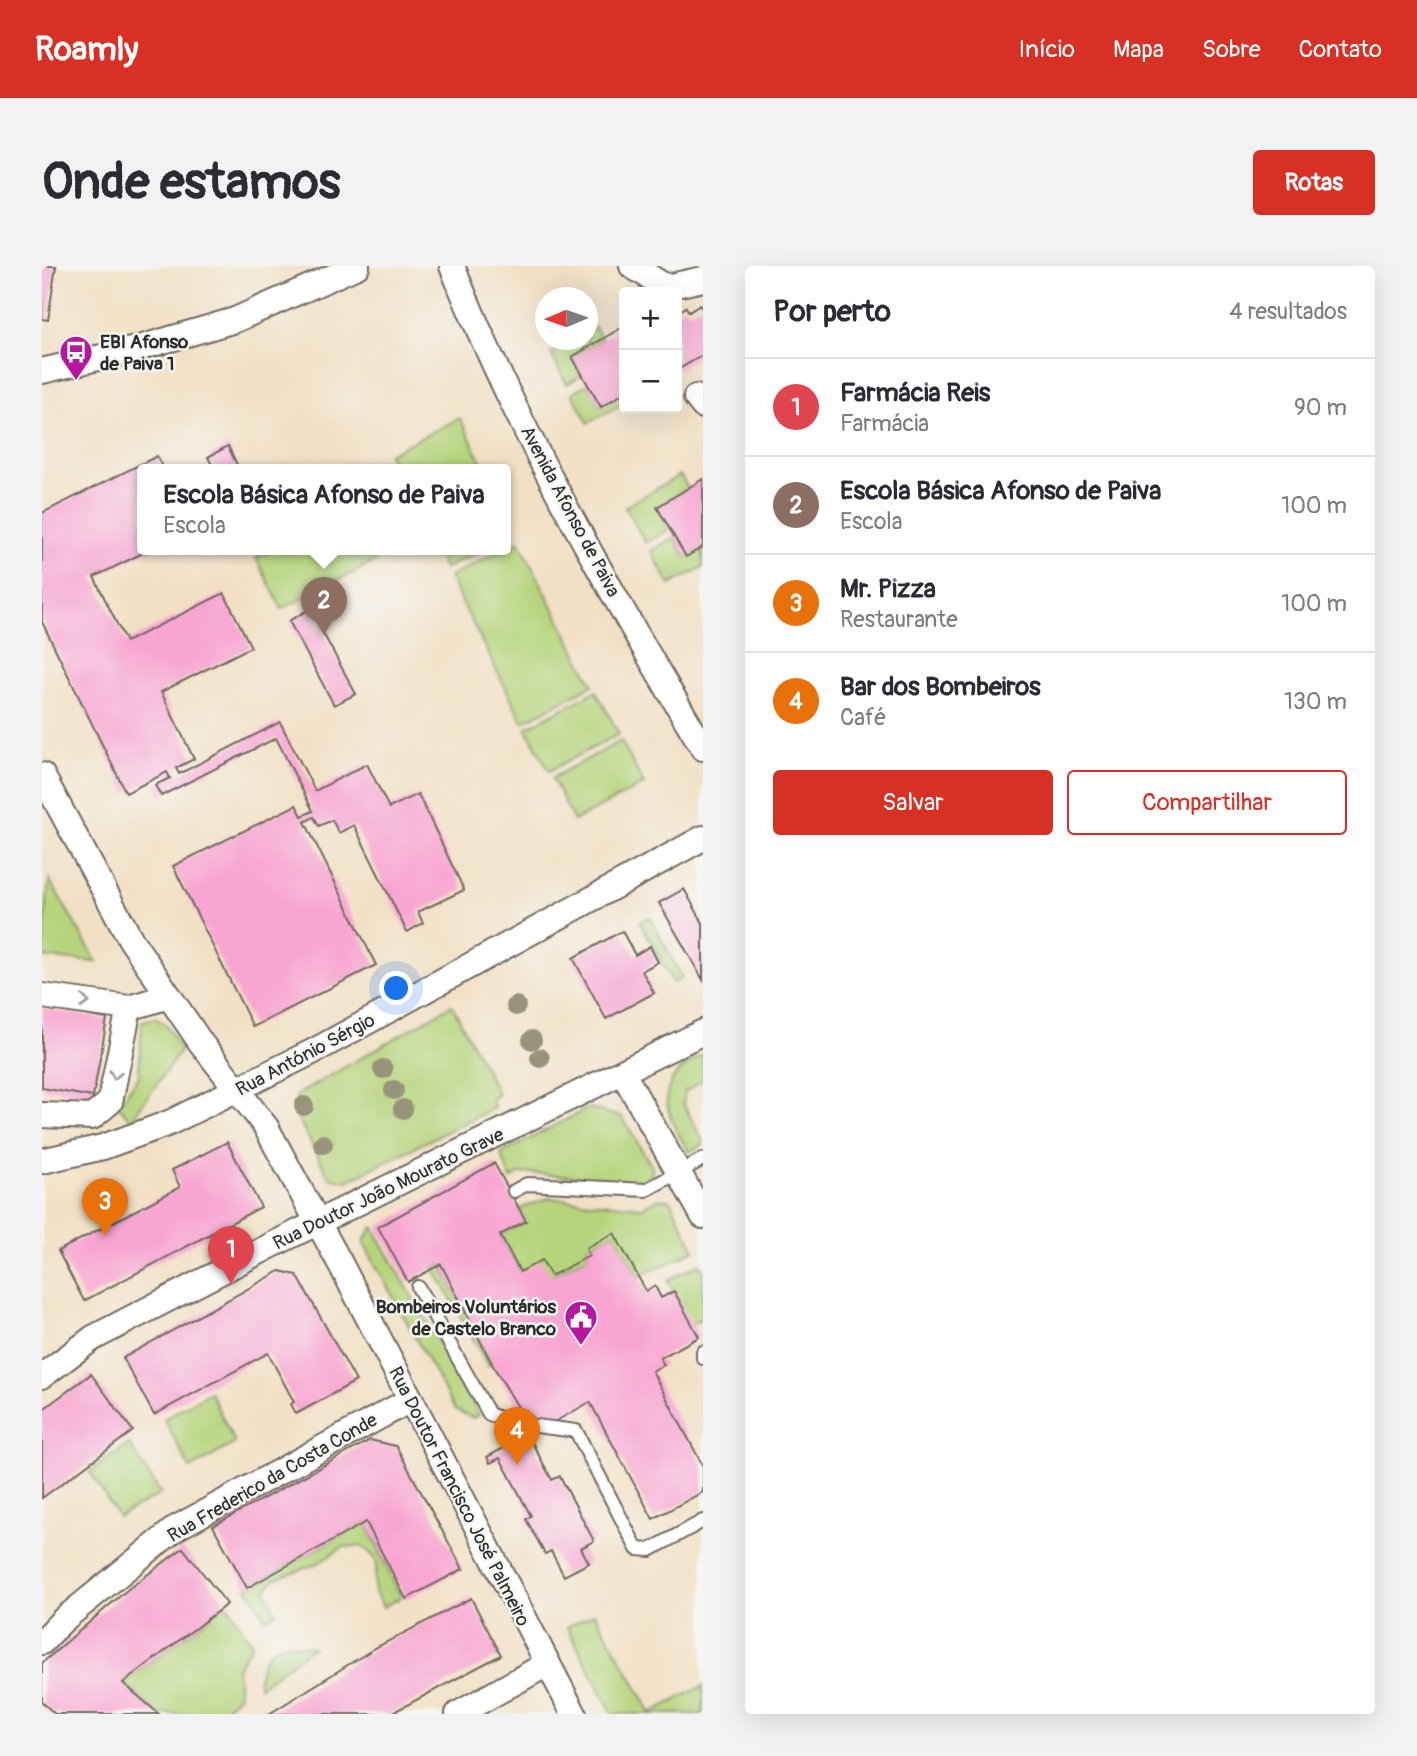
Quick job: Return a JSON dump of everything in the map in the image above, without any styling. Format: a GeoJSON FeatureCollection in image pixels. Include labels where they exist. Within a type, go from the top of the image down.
{"type":"FeatureCollection","features":[{"type":"Feature","properties":{"kind":"street"},"geometry":{"type":"LineString","coordinates":[[42,371],[136,349],[235,320],[357,266]]}},
{"type":"Feature","properties":{"kind":"street","name":"Avenida Afonso de Paiva"},"geometry":{"type":"LineString","coordinates":[[452,266],[481,339],[576,523],[703,748]]}},
{"type":"Feature","properties":{"kind":"street"},"geometry":{"type":"LineString","coordinates":[[632,266],[666,287],[703,279]]}},
{"type":"Feature","properties":{"kind":"street","name":"Rua Doutor Francisco José Palmeiro"},"geometry":{"type":"LineString","coordinates":[[42,775],[131,940],[236,1090],[266,1127],[573,1714]]}},
{"type":"Feature","properties":{"kind":"street","name":"Rua António Sérgio"},"geometry":{"type":"LineString","coordinates":[[42,1161],[103,1147],[169,1123],[314,1051],[703,838]]}},
{"type":"Feature","properties":{"kind":"street"},"geometry":{"type":"LineString","coordinates":[[42,996],[128,1008],[169,996]]}},
{"type":"Feature","properties":{"kind":"street"},"geometry":{"type":"LineString","coordinates":[[42,1115],[92,1117],[110,1102],[128,1008]]}},
{"type":"Feature","properties":{"kind":"street","name":"Rua Doutor João Mourato Grave"},"geometry":{"type":"LineString","coordinates":[[42,1376],[93,1338],[317,1223],[703,1032]]}},
{"type":"Feature","properties":{"kind":"street"},"geometry":{"type":"LineString","coordinates":[[623,1073],[703,1216]]}},
{"type":"Feature","properties":{"kind":"street","name":"Rua Frederico da Costa Conde"},"geometry":{"type":"LineString","coordinates":[[42,1642],[63,1619],[176,1528],[410,1400]]}},
{"type":"Feature","properties":{"kind":"street"},"geometry":{"type":"LineString","coordinates":[[458,1714],[547,1664]]}},
{"type":"Feature","properties":{"kind":"lane"},"geometry":{"type":"LineString","coordinates":[[514,1191],[527,1184],[646,1190],[703,1159]]}},
{"type":"Feature","properties":{"kind":"lane"},"geometry":{"type":"LineString","coordinates":[[418,1287],[489,1415],[512,1423],[576,1431],[637,1549],[650,1550],[703,1521]]}},
{"type":"Feature","properties":{"kind":"lane"},"geometry":{"type":"LineString","coordinates":[[703,1352],[703,1358]]}},
{"type":"Feature","properties":{"kind":"green space"},"geometry":{"type":"Polygon","coordinates":[[[558,350],[584,350],[572,357],[582,375],[567,384],[551,354],[558,350]]]}},
{"type":"Feature","properties":{"kind":"green space"},"geometry":{"type":"Polygon","coordinates":[[[588,384],[601,407],[619,396],[619,406],[588,423],[572,393],[588,384]]]}},
{"type":"Feature","properties":{"kind":"green space"},"geometry":{"type":"Polygon","coordinates":[[[460,418],[483,464],[393,464],[388,454],[460,418]]]}},
{"type":"Feature","properties":{"kind":"green space"},"geometry":{"type":"Polygon","coordinates":[[[680,475],[688,488],[657,507],[670,529],[646,543],[625,507],[680,475]]]}},
{"type":"Feature","properties":{"kind":"green space"},"geometry":{"type":"Polygon","coordinates":[[[674,537],[686,557],[703,547],[703,567],[670,585],[651,551],[674,537]]]}},
{"type":"Feature","properties":{"kind":"green space"},"geometry":{"type":"Polygon","coordinates":[[[519,541],[593,685],[523,722],[449,577],[492,555],[511,555],[511,545],[519,541]]]}},
{"type":"Feature","properties":{"kind":"green space"},"geometry":{"type":"Polygon","coordinates":[[[262,555],[373,555],[376,561],[282,609],[256,558],[262,555]]]}},
{"type":"Feature","properties":{"kind":"green space"},"geometry":{"type":"Polygon","coordinates":[[[438,555],[472,555],[444,569],[438,555]]]}},
{"type":"Feature","properties":{"kind":"green space"},"geometry":{"type":"Polygon","coordinates":[[[596,691],[619,734],[549,771],[526,728],[596,691]]]}},
{"type":"Feature","properties":{"kind":"green space"},"geometry":{"type":"Polygon","coordinates":[[[621,741],[644,784],[574,821],[552,778],[621,741]]]}},
{"type":"Feature","properties":{"kind":"green space"},"geometry":{"type":"Polygon","coordinates":[[[49,879],[97,962],[42,957],[49,879]]]}},
{"type":"Feature","properties":{"kind":"green space"},"geometry":{"type":"Polygon","coordinates":[[[650,917],[682,978],[673,983],[640,922],[650,917]]]}},
{"type":"Feature","properties":{"kind":"green space"},"geometry":{"type":"Polygon","coordinates":[[[452,1005],[498,1094],[492,1099],[494,1108],[347,1181],[329,1177],[294,1111],[297,1095],[452,1005]]]}},
{"type":"Feature","properties":{"kind":"green space"},"geometry":{"type":"Polygon","coordinates":[[[155,1018],[165,1024],[181,1050],[131,1120],[118,1106],[139,1076],[142,1021],[155,1018]]]}},
{"type":"Feature","properties":{"kind":"green space"},"geometry":{"type":"Polygon","coordinates":[[[703,1055],[703,1080],[685,1092],[683,1103],[703,1141],[703,1145],[689,1152],[673,1124],[667,1098],[675,1076],[686,1065],[703,1055]]]}},
{"type":"Feature","properties":{"kind":"green space"},"geometry":{"type":"Polygon","coordinates":[[[588,1108],[622,1117],[652,1167],[652,1176],[641,1182],[532,1173],[519,1174],[511,1179],[501,1154],[588,1108]]]}},
{"type":"Feature","properties":{"kind":"green space"},"geometry":{"type":"Polygon","coordinates":[[[549,1198],[642,1207],[658,1199],[670,1200],[695,1250],[638,1277],[614,1233],[586,1248],[589,1256],[551,1276],[520,1272],[500,1235],[525,1221],[519,1209],[549,1198]]]}},
{"type":"Feature","properties":{"kind":"green space"},"geometry":{"type":"Polygon","coordinates":[[[373,1227],[479,1415],[473,1418],[455,1410],[363,1242],[373,1227]]]}},
{"type":"Feature","properties":{"kind":"green space"},"geometry":{"type":"Polygon","coordinates":[[[441,1264],[492,1364],[488,1366],[434,1268],[441,1264]]]}},
{"type":"Feature","properties":{"kind":"green space"},"geometry":{"type":"Polygon","coordinates":[[[700,1264],[703,1270],[703,1318],[690,1325],[668,1280],[700,1264]]]}},
{"type":"Feature","properties":{"kind":"green space"},"geometry":{"type":"Polygon","coordinates":[[[210,1392],[235,1443],[190,1469],[164,1419],[210,1392]]]}},
{"type":"Feature","properties":{"kind":"green space"},"geometry":{"type":"Polygon","coordinates":[[[129,1444],[161,1494],[118,1517],[90,1472],[129,1444]]]}},
{"type":"Feature","properties":{"kind":"green space"},"geometry":{"type":"Polygon","coordinates":[[[366,1522],[401,1597],[383,1607],[375,1591],[377,1567],[370,1552],[362,1546],[343,1547],[317,1564],[274,1579],[266,1590],[276,1613],[266,1619],[247,1588],[366,1522]]]}},
{"type":"Feature","properties":{"kind":"green space"},"geometry":{"type":"Polygon","coordinates":[[[227,1604],[252,1644],[237,1668],[239,1695],[219,1714],[159,1714],[123,1683],[227,1604]]]}},
{"type":"Feature","properties":{"kind":"green space"},"geometry":{"type":"Polygon","coordinates":[[[595,1613],[651,1713],[703,1686],[703,1714],[613,1714],[567,1627],[595,1613]]]}},
{"type":"Feature","properties":{"kind":"green space"},"geometry":{"type":"Polygon","coordinates":[[[285,1643],[313,1647],[259,1687],[259,1673],[267,1654],[285,1643]]]}},
{"type":"Feature","properties":{"kind":"building"},"geometry":{"type":"Polygon","coordinates":[[[42,266],[56,266],[48,320],[42,319],[42,266]]]}},
{"type":"Feature","properties":{"kind":"building"},"geometry":{"type":"Polygon","coordinates":[[[700,305],[703,311],[703,355],[682,367],[682,310],[686,307],[689,312],[700,305]]]}},
{"type":"Feature","properties":{"kind":"building"},"geometry":{"type":"Polygon","coordinates":[[[619,329],[619,396],[601,407],[572,357],[584,350],[598,350],[598,342],[619,329]]]}},
{"type":"Feature","properties":{"kind":"building"},"geometry":{"type":"Polygon","coordinates":[[[228,446],[237,464],[212,464],[208,457],[228,446]]]}},
{"type":"Feature","properties":{"kind":"building"},"geometry":{"type":"Polygon","coordinates":[[[157,456],[161,464],[141,464],[157,456]]]}},
{"type":"Feature","properties":{"kind":"building"},"geometry":{"type":"Polygon","coordinates":[[[137,466],[139,555],[94,577],[126,642],[224,593],[251,647],[161,692],[194,759],[176,768],[179,774],[280,722],[315,791],[367,764],[389,808],[418,794],[464,890],[418,912],[423,923],[407,932],[354,825],[339,833],[332,820],[319,826],[314,817],[305,822],[376,965],[253,1027],[173,866],[296,805],[302,816],[313,811],[276,738],[161,796],[155,785],[170,778],[167,772],[126,793],[42,622],[42,513],[137,466]]]}},
{"type":"Feature","properties":{"kind":"building"},"geometry":{"type":"Polygon","coordinates":[[[703,479],[703,547],[686,557],[657,507],[703,479]]]}},
{"type":"Feature","properties":{"kind":"building"},"geometry":{"type":"Polygon","coordinates":[[[310,609],[356,694],[334,705],[289,621],[310,609]]]}},
{"type":"Feature","properties":{"kind":"building"},"geometry":{"type":"Polygon","coordinates":[[[684,889],[703,923],[703,980],[659,903],[684,889]]]}},
{"type":"Feature","properties":{"kind":"building"},"geometry":{"type":"Polygon","coordinates":[[[622,931],[635,955],[650,946],[658,962],[642,971],[654,993],[606,1019],[573,958],[622,931]]]}},
{"type":"Feature","properties":{"kind":"building"},"geometry":{"type":"Polygon","coordinates":[[[42,1008],[107,1019],[93,1097],[42,1088],[42,1008]]]}},
{"type":"Feature","properties":{"kind":"building"},"geometry":{"type":"Polygon","coordinates":[[[227,1142],[261,1207],[84,1301],[58,1251],[180,1187],[172,1170],[227,1142]]]}},
{"type":"Feature","properties":{"kind":"building","name":"Bombeiros Voluntários de Castelo Branco"},"geometry":{"type":"Polygon","coordinates":[[[494,1163],[526,1221],[500,1235],[520,1272],[542,1260],[551,1276],[589,1256],[586,1248],[614,1233],[646,1291],[655,1286],[661,1298],[674,1291],[699,1337],[660,1358],[664,1365],[652,1371],[703,1466],[703,1492],[653,1519],[590,1402],[549,1425],[530,1418],[526,1410],[521,1412],[492,1364],[441,1264],[408,1282],[378,1227],[494,1163]]]}},
{"type":"Feature","properties":{"kind":"building"},"geometry":{"type":"Polygon","coordinates":[[[280,1271],[297,1275],[356,1381],[296,1414],[291,1404],[294,1402],[268,1353],[154,1415],[123,1358],[280,1271]]]}},
{"type":"Feature","properties":{"kind":"building"},"geometry":{"type":"Polygon","coordinates":[[[91,1374],[133,1431],[42,1498],[42,1410],[91,1374]]]}},
{"type":"Feature","properties":{"kind":"building"},"geometry":{"type":"Polygon","coordinates":[[[528,1435],[552,1480],[560,1476],[594,1541],[581,1548],[589,1563],[564,1576],[551,1551],[545,1554],[526,1519],[531,1516],[500,1458],[490,1463],[487,1457],[528,1435]]]}},
{"type":"Feature","properties":{"kind":"building"},"geometry":{"type":"Polygon","coordinates":[[[370,1440],[396,1446],[463,1569],[406,1599],[366,1522],[247,1588],[213,1526],[370,1440]]]}},
{"type":"Feature","properties":{"kind":"building"},"geometry":{"type":"Polygon","coordinates":[[[183,1548],[227,1604],[123,1683],[159,1714],[55,1714],[42,1702],[42,1663],[127,1590],[183,1548]]]}},
{"type":"Feature","properties":{"kind":"building"},"geometry":{"type":"Polygon","coordinates":[[[471,1598],[501,1655],[390,1714],[269,1714],[375,1648],[471,1598]]]}},
{"type":"Feature","properties":{"kind":"place","name":"EBI Afonso de Paiva 1"},"geometry":{"type":"Point","coordinates":[76,382]}},
{"type":"Feature","properties":{"kind":"place","name":"Escola Básica Afonso de Paiva"},"geometry":{"type":"Point","coordinates":[324,635]}},
{"type":"Feature","properties":{"kind":"place","name":"Mr. Pizza"},"geometry":{"type":"Point","coordinates":[105,1236]}},
{"type":"Feature","properties":{"kind":"place","name":"Farmácia Reis"},"geometry":{"type":"Point","coordinates":[231,1284]}},
{"type":"Feature","properties":{"kind":"place","name":"Bombeiros Voluntários de Castelo Branco"},"geometry":{"type":"Point","coordinates":[581,1347]}},
{"type":"Feature","properties":{"kind":"place","name":"Bar dos Bombeiros"},"geometry":{"type":"Point","coordinates":[517,1465]}}]}
